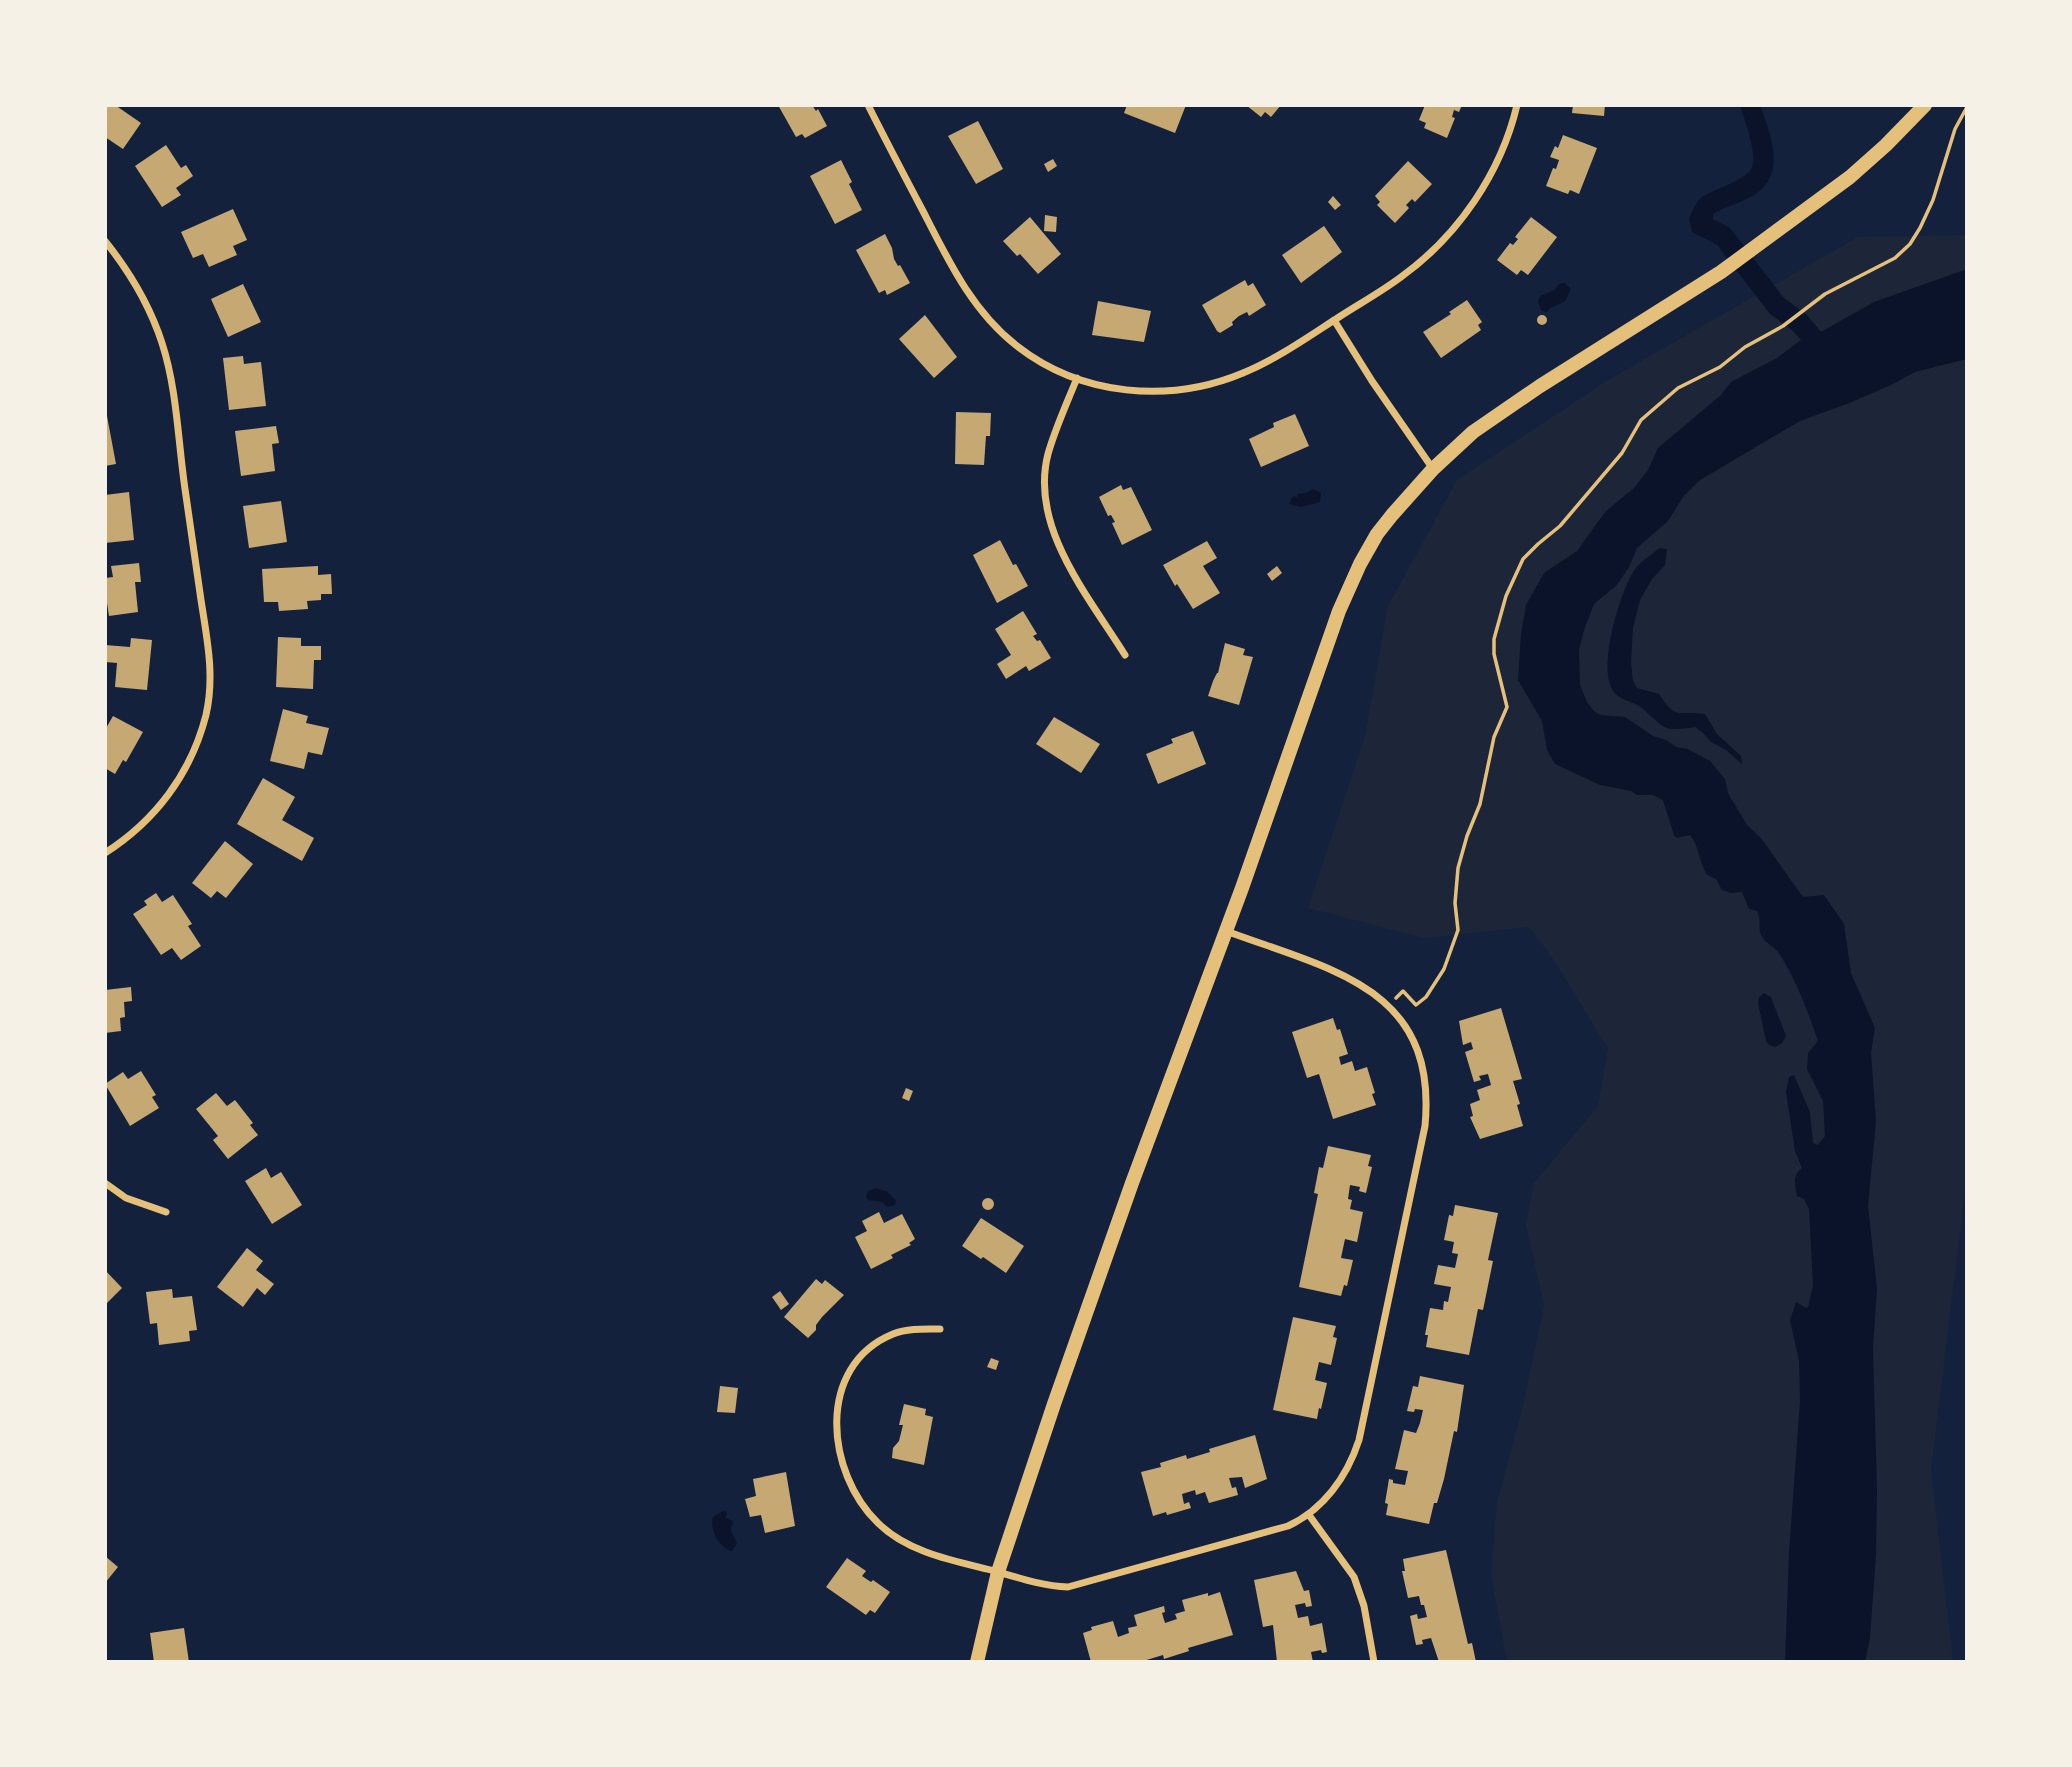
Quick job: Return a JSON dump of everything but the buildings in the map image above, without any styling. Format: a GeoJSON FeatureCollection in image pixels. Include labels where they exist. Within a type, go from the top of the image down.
{"type":"FeatureCollection","features":[{"type":"Feature","properties":{"kind":"main road"},"geometry":{"type":"LineString","coordinates":[[977,1662],[998,1572],[1058,1391],[1349,587],[1377,534],[1433,469],[1473,432],[1540,386],[1698,287],[1795,217],[1850,177],[1925,105]]}},
{"type":"Feature","properties":{"kind":"street"},"geometry":{"type":"LineString","coordinates":[[867,105],[955,274],[977,306],[996,327],[1018,347],[1043,363],[1077,378],[1126,390],[1156,392],[1187,390],[1245,372],[1308,337],[1402,277],[1451,232],[1477,197],[1501,153],[1517,105]]}},
{"type":"Feature","properties":{"kind":"street"},"geometry":{"type":"LineString","coordinates":[[105,241],[147,306],[162,343],[171,381],[184,488],[212,667],[206,715],[184,772],[167,798],[146,821],[105,853]]}},
{"type":"Feature","properties":{"kind":"street"},"geometry":{"type":"LineString","coordinates":[[1334,320],[1372,381],[1433,469]]}},
{"type":"Feature","properties":{"kind":"street"},"geometry":{"type":"LineString","coordinates":[[1077,378],[1048,455],[1044,481],[1045,499],[1050,526],[1060,551],[1125,655]]}},
{"type":"Feature","properties":{"kind":"street"},"geometry":{"type":"LineString","coordinates":[[940,1329],[908,1330],[893,1334],[861,1356],[843,1385],[837,1408],[836,1431],[840,1459],[860,1503],[887,1531],[910,1545],[933,1554],[1049,1585],[1073,1586],[1279,1529],[1309,1515],[1343,1475],[1359,1440],[1424,1126],[1427,1089],[1422,1059],[1402,1020],[1374,992],[1349,978],[1226,930]]}},
{"type":"Feature","properties":{"kind":"street"},"geometry":{"type":"LineString","coordinates":[[105,1184],[126,1198],[166,1212]]}},
{"type":"Feature","properties":{"kind":"street"},"geometry":{"type":"LineString","coordinates":[[1309,1515],[1354,1577],[1364,1606],[1374,1662]]}},
{"type":"Feature","properties":{"kind":"path"},"geometry":{"type":"LineString","coordinates":[[1389,1006],[1403,991],[1416,1005],[1426,997],[1444,969],[1458,930],[1455,903],[1458,868],[1480,804],[1494,737],[1507,707],[1493,654],[1494,639],[1506,596],[1518,569],[1538,544],[1560,526],[1622,453],[1641,420],[1678,388],[1720,367],[1745,347],[1783,326],[1810,304],[1895,258],[1910,244],[1933,200],[1955,129],[1967,107]]}},
{"type":"Feature","properties":{"kind":"shaded area"},"geometry":{"type":"Polygon","coordinates":[[[1740,105],[1760,105],[1772,144],[1773,168],[1769,180],[1761,190],[1713,214],[1713,219],[1730,228],[1784,298],[1807,315],[1821,332],[1874,302],[1967,269],[1967,359],[1915,372],[1847,404],[1800,421],[1700,480],[1683,497],[1668,521],[1637,548],[1617,585],[1594,604],[1579,650],[1580,685],[1594,711],[1600,715],[1625,717],[1653,736],[1676,747],[1688,749],[1710,761],[1725,779],[1728,793],[1747,825],[1761,838],[1803,897],[1824,895],[1844,924],[1851,973],[1875,1028],[1871,1053],[1876,1121],[1868,1206],[1877,1289],[1873,1348],[1876,1555],[1870,1638],[1865,1662],[1785,1662],[1789,1552],[1800,1401],[1799,1361],[1790,1320],[1796,1302],[1808,1307],[1813,1286],[1809,1209],[1804,1199],[1797,1196],[1796,1192],[1795,1177],[1802,1168],[1795,1151],[1786,1092],[1789,1077],[1794,1075],[1810,1112],[1813,1143],[1818,1145],[1825,1136],[1823,1101],[1807,1069],[1808,1053],[1818,1041],[1815,1032],[1790,971],[1778,952],[1761,935],[1757,911],[1749,909],[1742,892],[1722,890],[1716,879],[1707,875],[1690,835],[1677,838],[1674,835],[1663,800],[1653,795],[1637,795],[1631,791],[1600,785],[1555,764],[1547,750],[1542,721],[1518,680],[1526,605],[1544,573],[1577,551],[1605,512],[1634,488],[1648,470],[1658,448],[1721,395],[1731,382],[1777,358],[1801,340],[1770,314],[1717,245],[1692,232],[1689,218],[1700,199],[1738,180],[1753,164],[1751,143],[1740,105]]]}},
{"type":"Feature","properties":{"kind":"shaded area"},"geometry":{"type":"Polygon","coordinates":[[[1967,235],[1967,1175],[1931,1469],[1953,1662],[1507,1662],[1491,1574],[1497,1502],[1522,1410],[1544,1306],[1526,1224],[1534,1183],[1598,1106],[1608,1048],[1529,927],[1425,938],[1308,908],[1365,736],[1388,606],[1457,480],[1608,380],[1858,237],[1967,235]]]}},
{"type":"Feature","properties":{"kind":"shaded area"},"geometry":{"type":"Polygon","coordinates":[[[1565,283],[1571,289],[1565,301],[1547,312],[1542,311],[1538,302],[1540,296],[1565,283]]]}},
{"type":"Feature","properties":{"kind":"shaded area"},"geometry":{"type":"Polygon","coordinates":[[[1313,489],[1321,493],[1320,502],[1301,507],[1289,504],[1293,496],[1297,497],[1298,494],[1313,489]]]}},
{"type":"Feature","properties":{"kind":"shaded area"},"geometry":{"type":"Polygon","coordinates":[[[1660,548],[1667,549],[1665,565],[1652,579],[1640,600],[1633,628],[1633,681],[1637,688],[1659,694],[1670,708],[1678,713],[1705,714],[1717,734],[1741,756],[1742,764],[1695,727],[1665,727],[1639,706],[1618,696],[1612,689],[1608,678],[1609,646],[1617,610],[1635,569],[1660,548]]]}},
{"type":"Feature","properties":{"kind":"shaded area"},"geometry":{"type":"Polygon","coordinates":[[[1764,993],[1771,997],[1786,1036],[1782,1043],[1775,1047],[1766,1041],[1758,1003],[1759,997],[1764,993]]]}},
{"type":"Feature","properties":{"kind":"shaded area"},"geometry":{"type":"Polygon","coordinates":[[[876,1188],[888,1192],[896,1201],[895,1205],[887,1207],[882,1202],[868,1200],[868,1191],[876,1188]]]}},
{"type":"Feature","properties":{"kind":"shaded area"},"geometry":{"type":"Polygon","coordinates":[[[723,1511],[727,1512],[726,1518],[733,1521],[731,1531],[737,1543],[732,1551],[719,1542],[712,1527],[713,1517],[723,1511]]]}}]}
